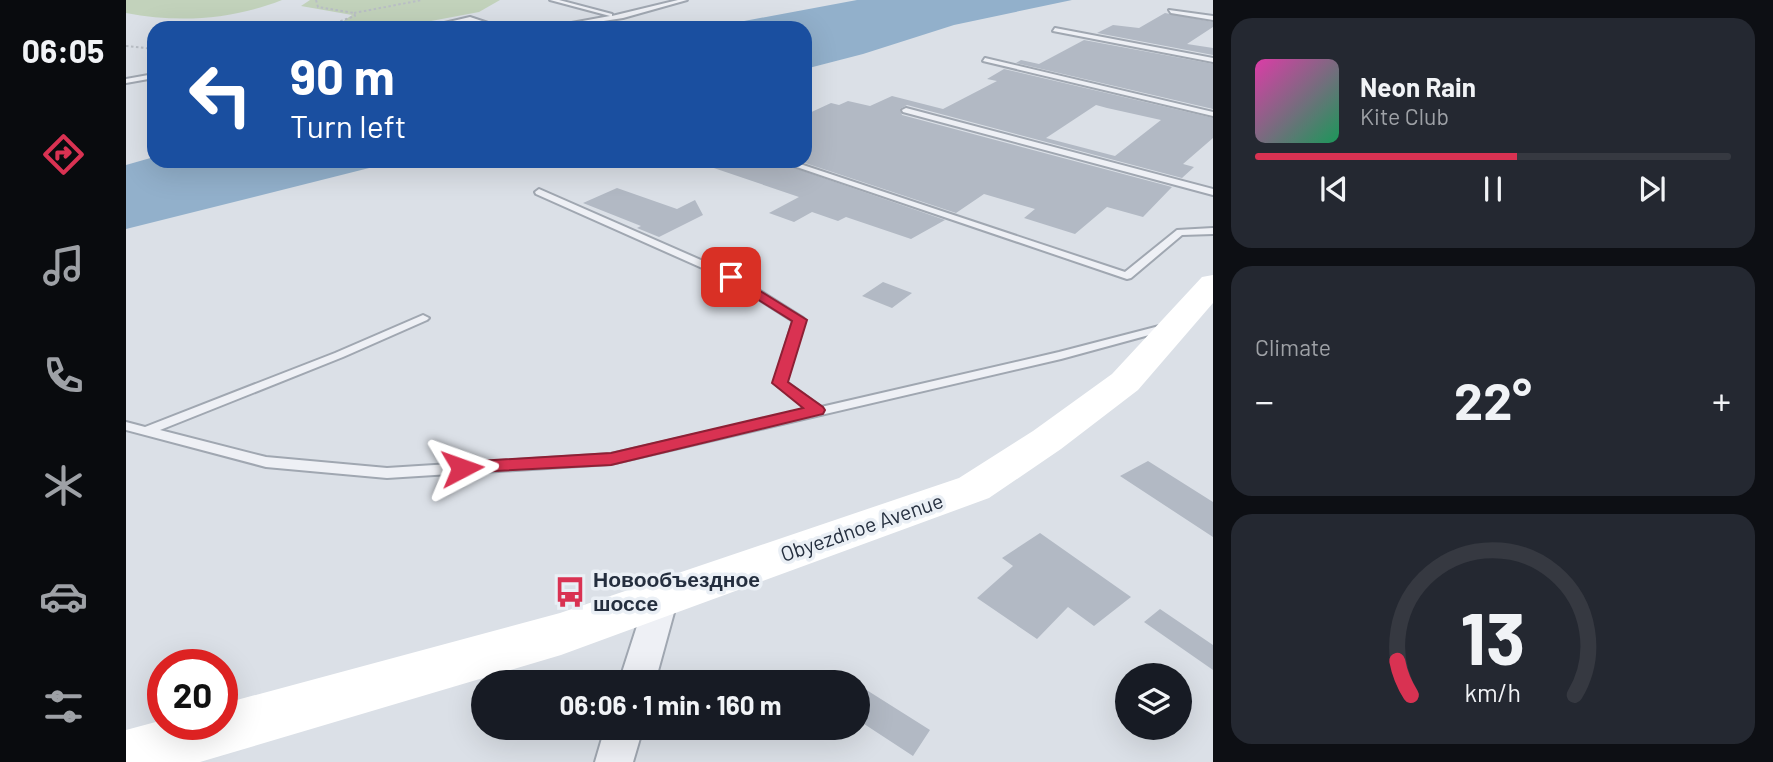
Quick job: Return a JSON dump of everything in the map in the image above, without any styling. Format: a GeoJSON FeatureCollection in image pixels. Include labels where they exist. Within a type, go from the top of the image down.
{"type":"FeatureCollection","features":[{"type":"Feature","properties":{"kind":"main road","name":"Obyezdnoe Avenue"},"geometry":{"type":"LineString","coordinates":[[126,757],[561,634],[974,488],[1047,440],[1125,382],[1213,284]]}},
{"type":"Feature","properties":{"kind":"street"},"geometry":{"type":"LineString","coordinates":[[641,670],[662,598]]}},
{"type":"Feature","properties":{"kind":"street"},"geometry":{"type":"LineString","coordinates":[[614,762],[620,740]]}},
{"type":"Feature","properties":{"kind":"lane"},"geometry":{"type":"LineString","coordinates":[[553,0],[617,17]]}},
{"type":"Feature","properties":{"kind":"lane"},"geometry":{"type":"LineString","coordinates":[[592,21],[684,0]]}},
{"type":"Feature","properties":{"kind":"lane"},"geometry":{"type":"LineString","coordinates":[[1171,11],[1213,19]]}},
{"type":"Feature","properties":{"kind":"lane"},"geometry":{"type":"LineString","coordinates":[[1055,30],[1213,60]]}},
{"type":"Feature","properties":{"kind":"lane"},"geometry":{"type":"LineString","coordinates":[[985,60],[1213,114]]}},
{"type":"Feature","properties":{"kind":"lane"},"geometry":{"type":"LineString","coordinates":[[126,81],[147,77]]}},
{"type":"Feature","properties":{"kind":"lane"},"geometry":{"type":"LineString","coordinates":[[906,110],[1213,192]]}},
{"type":"Feature","properties":{"kind":"lane"},"geometry":{"type":"LineString","coordinates":[[804,168],[1127,276],[1180,233],[1213,231]]}},
{"type":"Feature","properties":{"kind":"lane"},"geometry":{"type":"LineString","coordinates":[[539,192],[731,277],[799,320],[780,383],[817,410]]}},
{"type":"Feature","properties":{"kind":"lane"},"geometry":{"type":"LineString","coordinates":[[145,431],[339,355],[423,318]]}},
{"type":"Feature","properties":{"kind":"lane"},"geometry":{"type":"LineString","coordinates":[[126,426],[266,462],[387,473],[611,459],[1061,355],[1177,324]]}},
{"type":"Feature","properties":{"kind":"path"},"geometry":{"type":"LineString","coordinates":[[316,0],[318,7],[354,13],[422,0]]}},
{"type":"Feature","properties":{"kind":"path"},"geometry":{"type":"LineString","coordinates":[[341,21],[355,16],[354,13]]}},
{"type":"Feature","properties":{"kind":"path"},"geometry":{"type":"LineString","coordinates":[[126,46],[147,48]]}},
{"type":"Feature","properties":{"kind":"green space"},"geometry":{"type":"Polygon","coordinates":[[[126,0],[282,0],[224,16],[185,19],[126,13],[126,0]]]}},
{"type":"Feature","properties":{"kind":"green space"},"geometry":{"type":"Polygon","coordinates":[[[310,0],[500,0],[479,12],[431,21],[343,21],[352,15],[301,6],[310,0]]]}},
{"type":"Feature","properties":{"kind":"water"},"geometry":{"type":"Polygon","coordinates":[[[857,0],[1072,0],[954,25],[812,67],[812,21],[744,21],[857,0]]]}},
{"type":"Feature","properties":{"kind":"water"},"geometry":{"type":"Polygon","coordinates":[[[147,159],[147,168],[369,168],[126,229],[126,165],[147,159]]]}},
{"type":"Feature","properties":{"kind":"building"},"geometry":{"type":"Polygon","coordinates":[[[1165,13],[1213,22],[1213,27],[1187,44],[1213,48],[1213,55],[1097,33],[1113,25],[1139,28],[1165,13]]]}},
{"type":"Feature","properties":{"kind":"building"},"geometry":{"type":"Polygon","coordinates":[[[1084,40],[1213,64],[1213,109],[1016,63],[1021,60],[1039,64],[1084,40]]]}},
{"type":"Feature","properties":{"kind":"building"},"geometry":{"type":"Polygon","coordinates":[[[1004,69],[1213,118],[1213,138],[1183,164],[1194,167],[1182,178],[907,105],[900,109],[902,115],[1172,187],[1143,217],[1107,207],[1075,234],[1024,218],[1035,209],[984,194],[956,213],[812,165],[812,112],[831,103],[839,105],[848,101],[870,106],[892,96],[943,109],[997,81],[987,79],[1004,69]],[[1096,105],[1046,138],[1115,156],[1161,120],[1096,105]]]}},
{"type":"Feature","properties":{"kind":"building"},"geometry":{"type":"Polygon","coordinates":[[[714,168],[794,168],[945,220],[911,239],[846,217],[838,221],[812,212],[794,222],[769,213],[799,197],[714,168]]]}},
{"type":"Feature","properties":{"kind":"building"},"geometry":{"type":"Polygon","coordinates":[[[617,188],[677,209],[695,200],[703,215],[659,237],[637,228],[641,226],[583,203],[617,188]]]}},
{"type":"Feature","properties":{"kind":"building"},"geometry":{"type":"Polygon","coordinates":[[[883,282],[912,293],[892,308],[862,296],[883,282]]]}},
{"type":"Feature","properties":{"kind":"building"},"geometry":{"type":"Polygon","coordinates":[[[1148,461],[1213,502],[1213,537],[1120,476],[1148,461]]]}},
{"type":"Feature","properties":{"kind":"building"},"geometry":{"type":"Polygon","coordinates":[[[1040,533],[1131,597],[1094,626],[1068,607],[1037,639],[977,598],[1013,566],[1002,558],[1040,533]]]}},
{"type":"Feature","properties":{"kind":"building"},"geometry":{"type":"Polygon","coordinates":[[[1160,609],[1213,645],[1213,670],[1144,622],[1160,609]]]}},
{"type":"Feature","properties":{"kind":"building"},"geometry":{"type":"Polygon","coordinates":[[[870,692],[930,730],[913,756],[870,728],[870,692]]]}},
{"type":"Feature","properties":{"kind":"place","name":"Новообъездное шоссе"},"geometry":{"type":"Point","coordinates":[570,592]}},
{"type":"Feature","properties":{"kind":"route"},"geometry":{"type":"LineString","coordinates":[[462,468],[611,459],[817,410],[780,383],[799,320],[731,277]]}}]}
